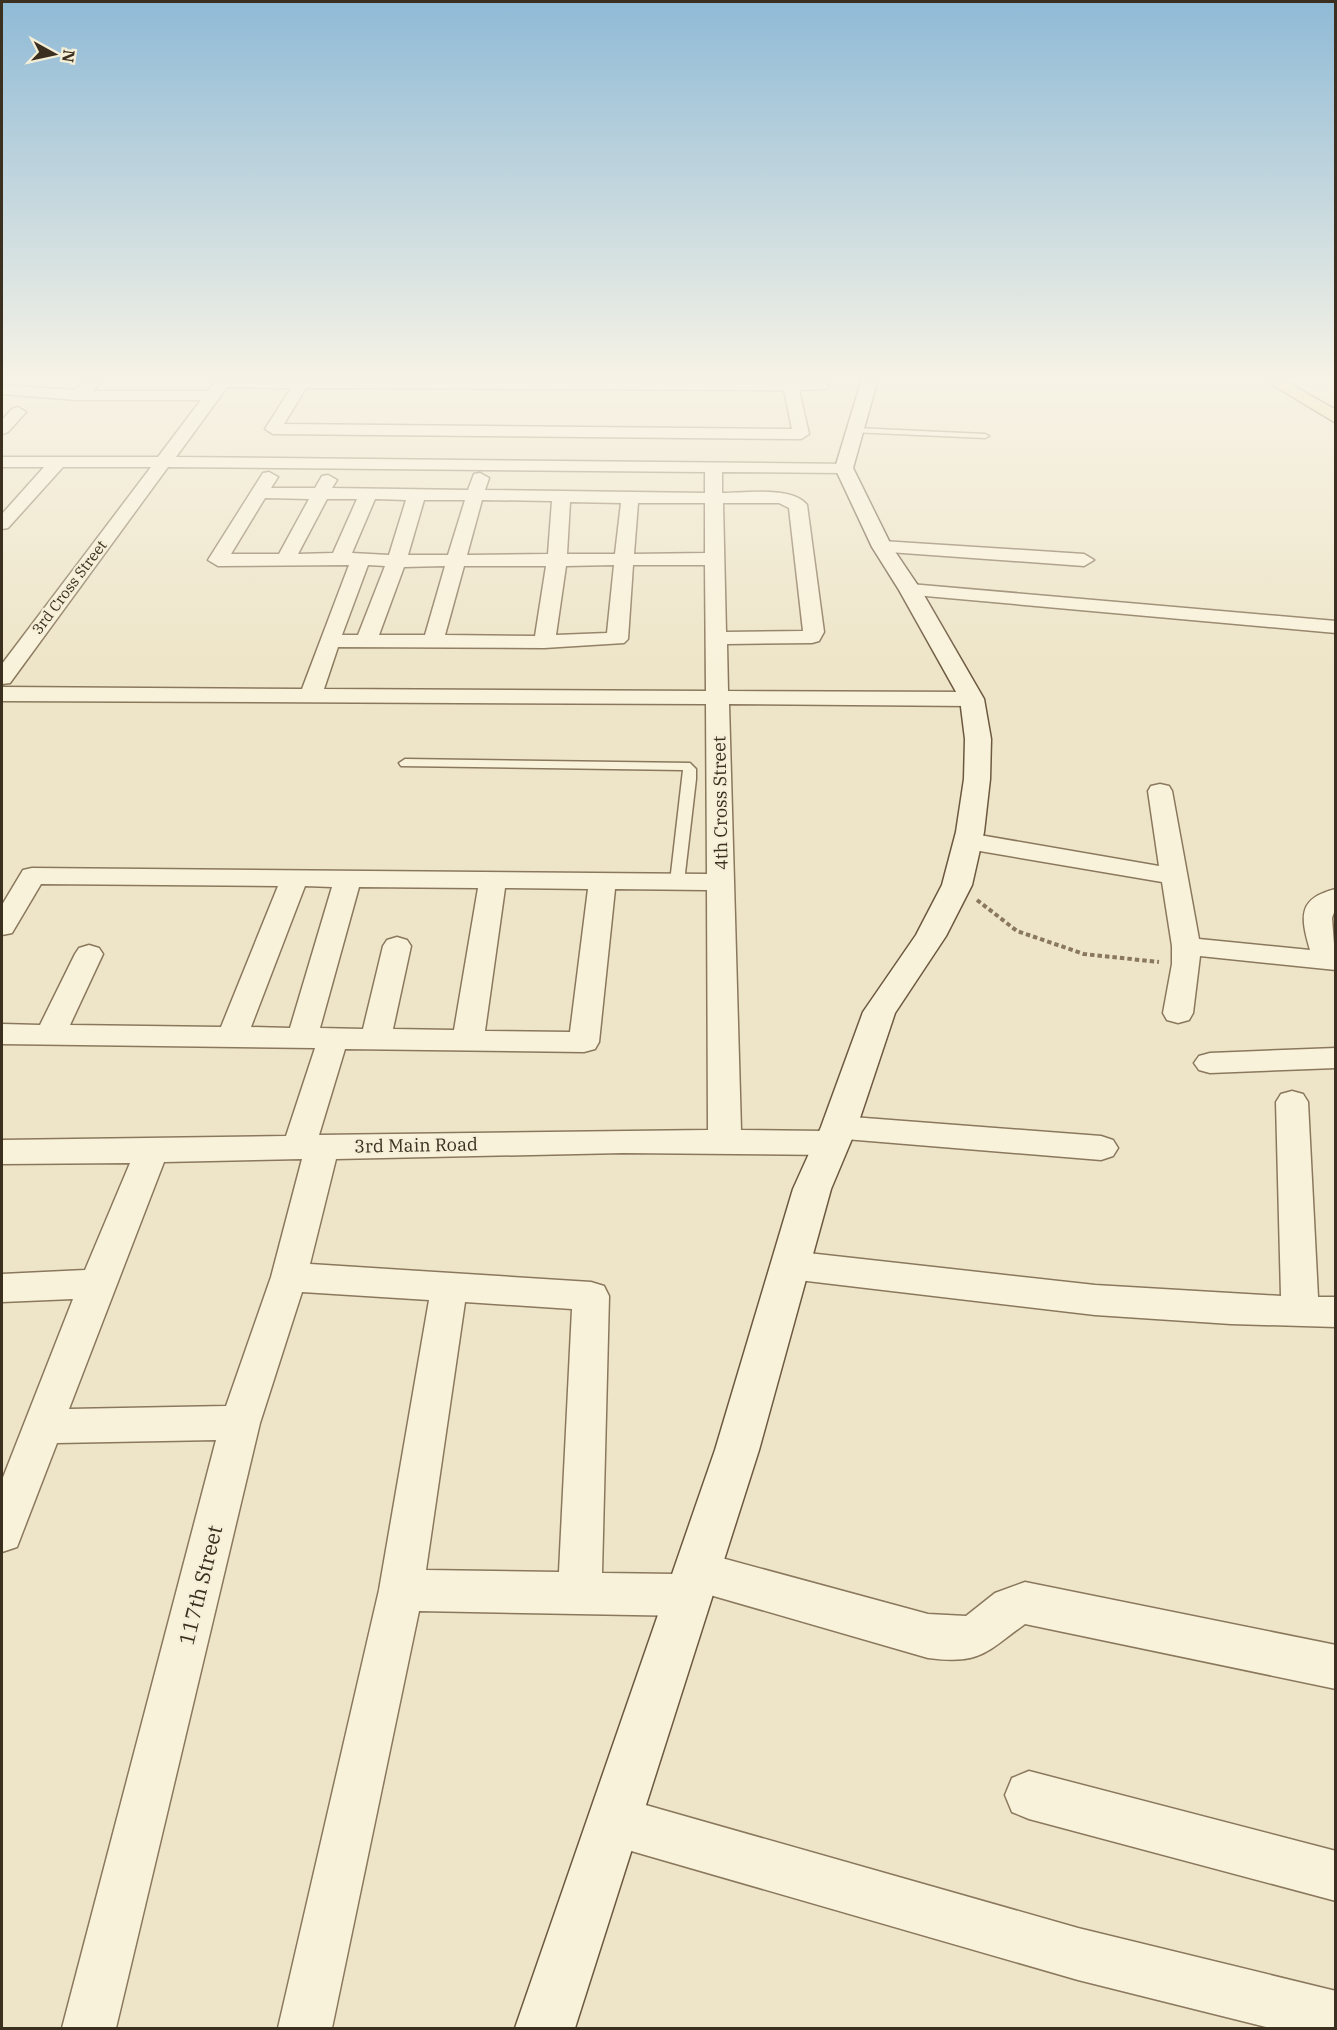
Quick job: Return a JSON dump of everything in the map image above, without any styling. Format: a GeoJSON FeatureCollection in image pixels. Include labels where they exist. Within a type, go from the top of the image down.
{"type":"FeatureCollection","features":[{"type":"Feature","properties":{"kind":"street"},"geometry":{"type":"LineString","coordinates":[[2,524],[45,477]]}},
{"type":"Feature","properties":{"kind":"street","name":"3rd Cross Street"},"geometry":{"type":"LineString","coordinates":[[2,678],[152,477]]}},
{"type":"Feature","properties":{"kind":"street"},"geometry":{"type":"LineString","coordinates":[[269,477],[218,560],[714,559]]}},
{"type":"Feature","properties":{"kind":"street"},"geometry":{"type":"LineString","coordinates":[[434,642],[480,477]]}},
{"type":"Feature","properties":{"kind":"street","name":"4th Cross Street"},"geometry":{"type":"LineString","coordinates":[[712,477],[725,1140]]}},
{"type":"Feature","properties":{"kind":"street"},"geometry":{"type":"LineString","coordinates":[[545,2028],[737,1450],[812,1189],[835,1135],[879,1012],[931,936],[957,885],[968,841],[977,779],[978,740],[972,699],[910,590],[882,547],[848,477]]}},
{"type":"Feature","properties":{"kind":"street"},"geometry":{"type":"LineString","coordinates":[[260,493],[324,487],[368,495],[783,498],[798,505],[814,632],[812,637],[801,639],[716,638]]}},
{"type":"Feature","properties":{"kind":"street"},"geometry":{"type":"LineString","coordinates":[[285,560],[324,487]]}},
{"type":"Feature","properties":{"kind":"street"},"geometry":{"type":"LineString","coordinates":[[2,493],[30,493]]}},
{"type":"Feature","properties":{"kind":"street"},"geometry":{"type":"LineString","coordinates":[[340,560],[368,495]]}},
{"type":"Feature","properties":{"kind":"street"},"geometry":{"type":"LineString","coordinates":[[366,642],[397,561],[416,495]]}},
{"type":"Feature","properties":{"kind":"street"},"geometry":{"type":"LineString","coordinates":[[544,642],[557,560],[561,496]]}},
{"type":"Feature","properties":{"kind":"street"},"geometry":{"type":"LineString","coordinates":[[328,642],[544,642],[617,639],[630,498]]}},
{"type":"Feature","properties":{"kind":"street"},"geometry":{"type":"LineString","coordinates":[[882,547],[1084,560]]}},
{"type":"Feature","properties":{"kind":"street"},"geometry":{"type":"LineString","coordinates":[[311,696],[328,642],[361,559]]}},
{"type":"Feature","properties":{"kind":"street"},"geometry":{"type":"LineString","coordinates":[[910,590],[1335,627]]}},
{"type":"Feature","properties":{"kind":"street"},"geometry":{"type":"LineString","coordinates":[[2,694],[972,699]]}},
{"type":"Feature","properties":{"kind":"street"},"geometry":{"type":"LineString","coordinates":[[1160,790],[1186,955],[1178,1013]]}},
{"type":"Feature","properties":{"kind":"street"},"geometry":{"type":"LineString","coordinates":[[968,841],[1173,876]]}},
{"type":"Feature","properties":{"kind":"street"},"geometry":{"type":"LineString","coordinates":[[2,927],[32,876],[721,882]]}},
{"type":"Feature","properties":{"kind":"street","name":"117th Street"},"geometry":{"type":"LineString","coordinates":[[89,2028],[240,1423],[289,1277],[310,1146],[318,1038],[348,879]]}},
{"type":"Feature","properties":{"kind":"street"},"geometry":{"type":"LineString","coordinates":[[232,1037],[294,880]]}},
{"type":"Feature","properties":{"kind":"street"},"geometry":{"type":"LineString","coordinates":[[468,1041],[493,880]]}},
{"type":"Feature","properties":{"kind":"street"},"geometry":{"type":"LineString","coordinates":[[2,1034],[584,1042],[602,881]]}},
{"type":"Feature","properties":{"kind":"street"},"geometry":{"type":"LineString","coordinates":[[1186,955],[1331,960],[1317,927],[1317,915],[1321,903],[1335,897]]}},
{"type":"Feature","properties":{"kind":"street"},"geometry":{"type":"LineString","coordinates":[[376,1039],[398,946]]}},
{"type":"Feature","properties":{"kind":"street"},"geometry":{"type":"LineString","coordinates":[[50,1035],[89,954]]}},
{"type":"Feature","properties":{"kind":"street"},"geometry":{"type":"LineString","coordinates":[[1210,1063],[1335,1058]]}},
{"type":"Feature","properties":{"kind":"street"},"geometry":{"type":"LineString","coordinates":[[790,1265],[1095,1300],[1318,1312],[1292,1102]]}},
{"type":"Feature","properties":{"kind":"street","name":"3rd Main Road"},"geometry":{"type":"LineString","coordinates":[[2,1152],[151,1152],[310,1146],[725,1140],[835,1135],[1101,1148]]}},
{"type":"Feature","properties":{"kind":"street"},"geometry":{"type":"LineString","coordinates":[[2,1533],[97,1284],[151,1152]]}},
{"type":"Feature","properties":{"kind":"street"},"geometry":{"type":"LineString","coordinates":[[289,1277],[448,1289],[591,1296],[580,1592]]}},
{"type":"Feature","properties":{"kind":"street"},"geometry":{"type":"LineString","coordinates":[[2,1288],[97,1284]]}},
{"type":"Feature","properties":{"kind":"street"},"geometry":{"type":"LineString","coordinates":[[305,2028],[401,1590],[448,1289]]}},
{"type":"Feature","properties":{"kind":"street"},"geometry":{"type":"LineString","coordinates":[[44,1426],[240,1423]]}},
{"type":"Feature","properties":{"kind":"street"},"geometry":{"type":"LineString","coordinates":[[401,1590],[580,1592],[692,1583],[928,1636],[956,1639],[975,1635],[1012,1604],[1025,1603],[1335,1667]]}},
{"type":"Feature","properties":{"kind":"street"},"geometry":{"type":"LineString","coordinates":[[1029,1795],[1335,1876]]}},
{"type":"Feature","properties":{"kind":"street"},"geometry":{"type":"LineString","coordinates":[[614,1821],[1078,1954],[1335,2018]]}},
{"type":"Feature","properties":{"kind":"lane"},"geometry":{"type":"LineString","coordinates":[[405,763],[686,766],[690,769],[690,779],[677,882]]}},
{"type":"Feature","properties":{"kind":"path"},"geometry":{"type":"LineString","coordinates":[[957,885],[1017,931],[1084,954],[1186,955]]}}]}
